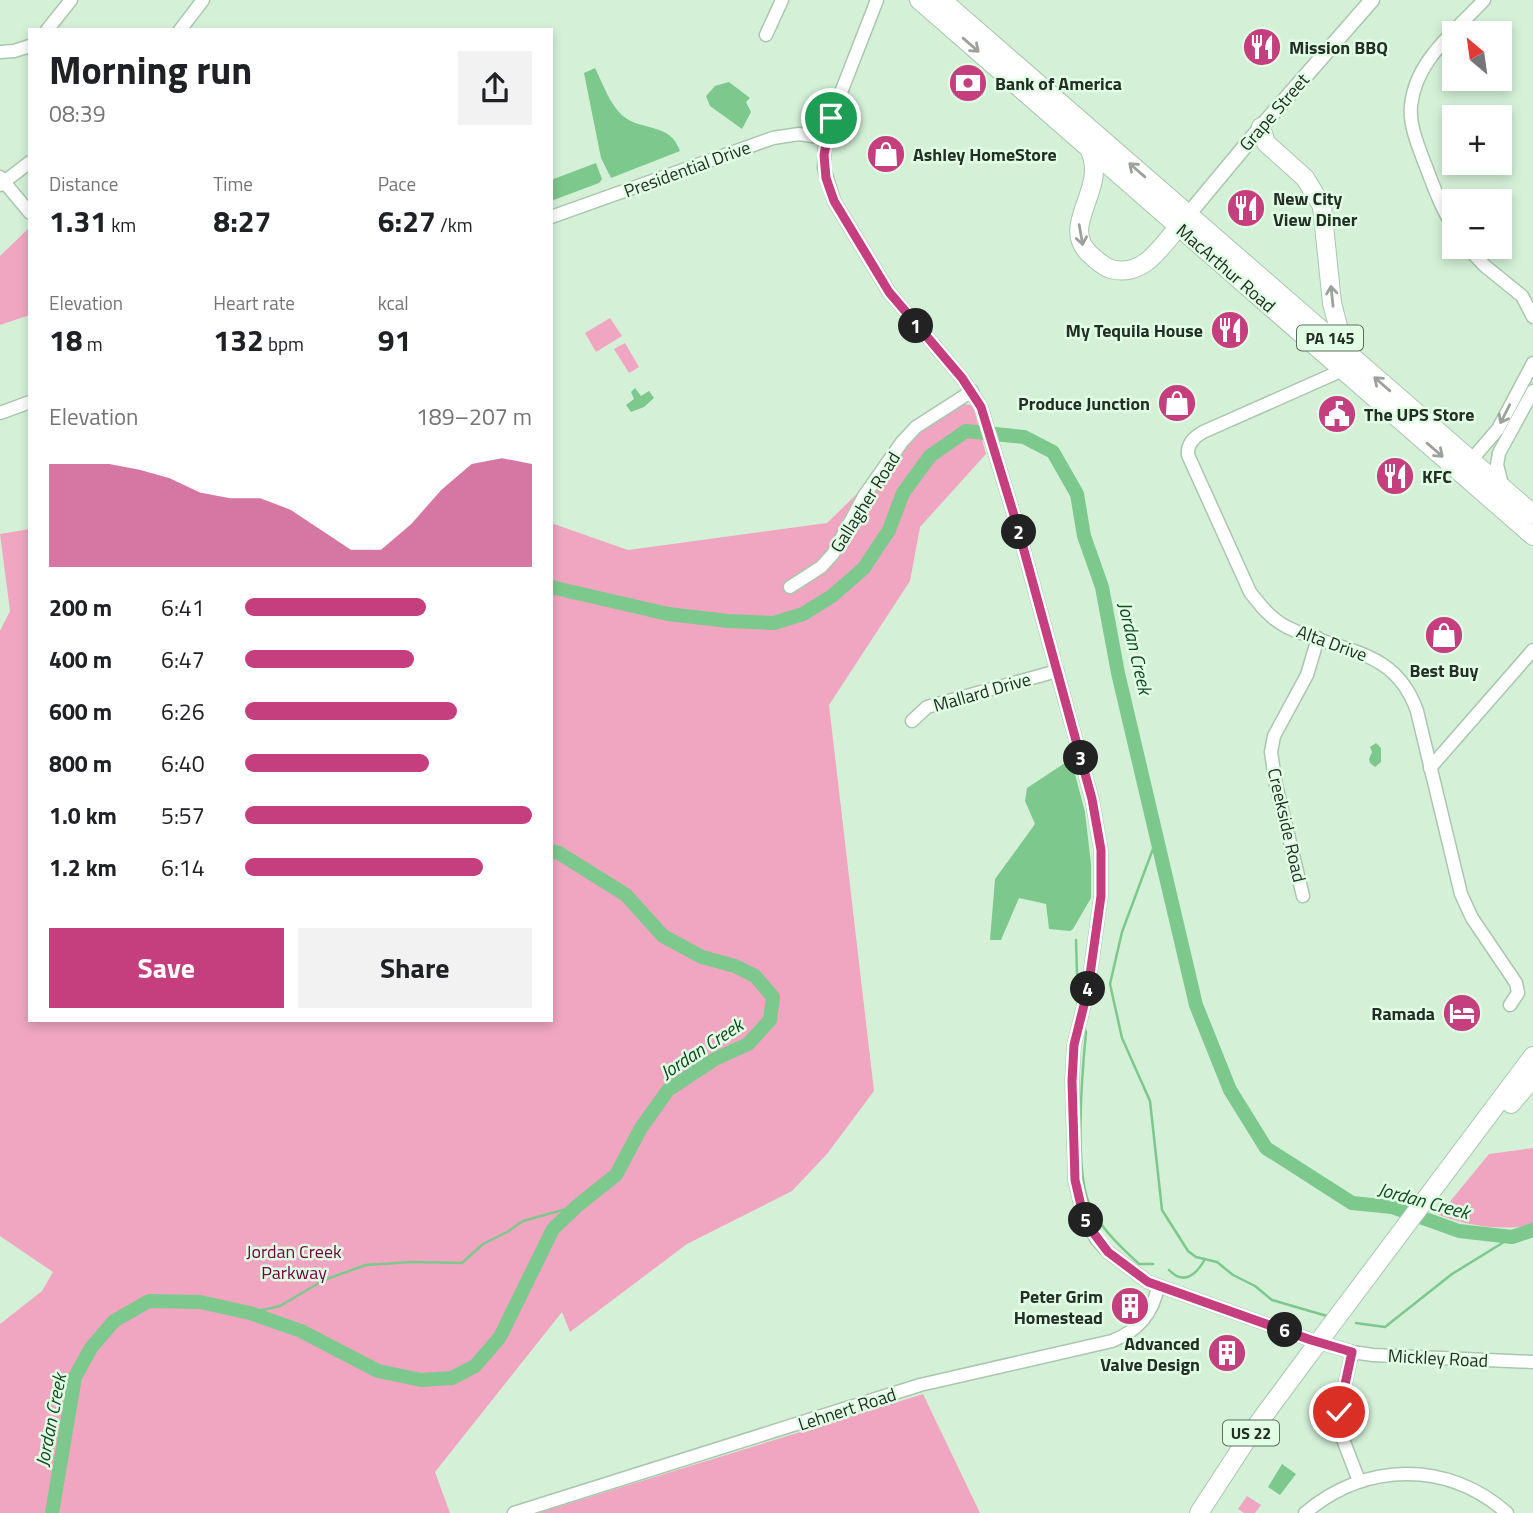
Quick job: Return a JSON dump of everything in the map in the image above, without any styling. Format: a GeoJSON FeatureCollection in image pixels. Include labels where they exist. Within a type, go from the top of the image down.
{"type":"FeatureCollection","features":[{"type":"Feature","properties":{"kind":"highway","name":"MacArthur Road"},"geometry":{"type":"LineString","coordinates":[[919,0],[1088,147],[1184,220]]}},
{"type":"Feature","properties":{"kind":"highway","name":"MacArthur Road"},"geometry":{"type":"LineString","coordinates":[[942,0],[1184,220],[1466,467],[1533,536]]}},
{"type":"Feature","properties":{"kind":"highway"},"geometry":{"type":"LineString","coordinates":[[1261,127],[1266,142],[1306,178],[1318,197],[1325,219],[1335,319],[1348,365]]}},
{"type":"Feature","properties":{"kind":"highway"},"geometry":{"type":"LineString","coordinates":[[1088,147],[1095,163],[1095,181],[1080,218],[1079,232],[1088,254],[1110,269],[1135,269],[1150,260],[1184,220]]}},
{"type":"Feature","properties":{"kind":"highway","name":"MacArthur Road"},"geometry":{"type":"LineString","coordinates":[[1466,467],[1503,488],[1533,514]]}},
{"type":"Feature","properties":{"kind":"highway","name":"US 22"},"geometry":{"type":"LineString","coordinates":[[1199,1513],[1251,1433],[1334,1330],[1456,1168],[1533,1056]]}},
{"type":"Feature","properties":{"kind":"highway","name":"US 22"},"geometry":{"type":"LineString","coordinates":[[1456,1168],[1533,1076]]}},
{"type":"Feature","properties":{"kind":"highway","name":"US 22"},"geometry":{"type":"LineString","coordinates":[[1211,1513],[1313,1357]]}},
{"type":"Feature","properties":{"kind":"main road","name":"Grape Street"},"geometry":{"type":"LineString","coordinates":[[1184,220],[1372,0]]}},
{"type":"Feature","properties":{"kind":"street"},"geometry":{"type":"LineString","coordinates":[[49,28],[71,0]]}},
{"type":"Feature","properties":{"kind":"street"},"geometry":{"type":"LineString","coordinates":[[182,28],[203,0]]}},
{"type":"Feature","properties":{"kind":"street"},"geometry":{"type":"LineString","coordinates":[[766,35],[782,0]]}},
{"type":"Feature","properties":{"kind":"street","name":"Mickley Road"},"geometry":{"type":"LineString","coordinates":[[877,0],[836,100],[826,138],[824,168],[834,201],[889,292],[972,391],[981,407],[1092,799],[1101,850],[1101,896],[1084,1004],[1077,1028],[1072,1081],[1074,1170],[1078,1201],[1089,1227],[1108,1252],[1137,1276],[1158,1286],[1352,1352],[1533,1362]]}},
{"type":"Feature","properties":{"kind":"street"},"geometry":{"type":"LineString","coordinates":[[1442,205],[1412,126],[1410,107],[1417,81],[1436,51],[1484,0]]}},
{"type":"Feature","properties":{"kind":"street"},"geometry":{"type":"LineString","coordinates":[[0,52],[28,47]]}},
{"type":"Feature","properties":{"kind":"street","name":"Presidential Drive"},"geometry":{"type":"LineString","coordinates":[[553,216],[773,138],[799,134],[826,138]]}},
{"type":"Feature","properties":{"kind":"street"},"geometry":{"type":"LineString","coordinates":[[28,163],[1,182],[28,212]]}},
{"type":"Feature","properties":{"kind":"street"},"geometry":{"type":"LineString","coordinates":[[1478,259],[1528,301],[1533,317]]}},
{"type":"Feature","properties":{"kind":"street"},"geometry":{"type":"LineString","coordinates":[[1466,467],[1498,429],[1533,363]]}},
{"type":"Feature","properties":{"kind":"street","name":"Alta Drive"},"geometry":{"type":"LineString","coordinates":[[1348,365],[1197,436],[1188,449],[1193,469],[1250,592],[1267,612],[1284,625],[1366,654],[1381,662],[1407,688],[1417,711],[1461,894],[1472,918],[1518,989],[1517,997],[1510,1005]]}},
{"type":"Feature","properties":{"kind":"street","name":"Gallagher Road"},"geometry":{"type":"LineString","coordinates":[[790,587],[821,567],[833,554],[863,496],[902,442],[916,427],[972,391]]}},
{"type":"Feature","properties":{"kind":"street"},"geometry":{"type":"LineString","coordinates":[[1503,488],[1497,465],[1499,453],[1533,391]]}},
{"type":"Feature","properties":{"kind":"street"},"geometry":{"type":"LineString","coordinates":[[0,413],[28,403]]}},
{"type":"Feature","properties":{"kind":"street","name":"Creekside Road"},"geometry":{"type":"LineString","coordinates":[[1303,896],[1271,752],[1274,736],[1307,675],[1318,638]]}},
{"type":"Feature","properties":{"kind":"street"},"geometry":{"type":"LineString","coordinates":[[1430,768],[1533,650]]}},
{"type":"Feature","properties":{"kind":"street","name":"Mallard Drive"},"geometry":{"type":"LineString","coordinates":[[912,721],[927,707],[1057,671]]}},
{"type":"Feature","properties":{"kind":"street","name":"Lehnert Road"},"geometry":{"type":"LineString","coordinates":[[514,1513],[920,1385],[1112,1341],[1130,1332],[1146,1317],[1156,1297],[1158,1286]]}},
{"type":"Feature","properties":{"kind":"street"},"geometry":{"type":"LineString","coordinates":[[1352,1352],[1339,1412],[1345,1442],[1359,1481]]}},
{"type":"Feature","properties":{"kind":"street"},"geometry":{"type":"LineString","coordinates":[[1305,1513],[1331,1494],[1359,1481],[1398,1474],[1437,1477],[1474,1489],[1507,1513]]}},
{"type":"Feature","properties":{"kind":"green space"},"geometry":{"type":"Polygon","coordinates":[[[28,229],[28,316],[0,325],[0,256],[28,229]]]}},
{"type":"Feature","properties":{"kind":"green space"},"geometry":{"type":"Polygon","coordinates":[[[610,318],[622,336],[596,352],[585,333],[610,318]]]}},
{"type":"Feature","properties":{"kind":"green space"},"geometry":{"type":"Polygon","coordinates":[[[625,343],[639,367],[629,373],[614,349],[625,343]]]}},
{"type":"Feature","properties":{"kind":"green space","name":"Jordan Creek Parkway"},"geometry":{"type":"Polygon","coordinates":[[[965,404],[971,405],[986,454],[920,527],[910,581],[829,705],[874,1091],[827,1154],[792,1191],[687,1244],[570,1332],[562,1312],[435,1472],[450,1513],[0,1513],[0,1324],[42,1291],[53,1272],[0,1236],[0,631],[10,611],[0,534],[28,529],[28,1022],[553,1022],[553,524],[628,550],[827,523],[862,489],[906,432],[965,404]]]}},
{"type":"Feature","properties":{"kind":"green space"},"geometry":{"type":"Polygon","coordinates":[[[1533,1148],[1533,1225],[1509,1228],[1486,1226],[1439,1215],[1489,1154],[1533,1148]]]}},
{"type":"Feature","properties":{"kind":"green space"},"geometry":{"type":"Polygon","coordinates":[[[923,1394],[980,1513],[538,1513],[923,1394]]]}},
{"type":"Feature","properties":{"kind":"green space"},"geometry":{"type":"Polygon","coordinates":[[[1247,1496],[1261,1505],[1255,1513],[1244,1513],[1238,1509],[1247,1496]]]}},
{"type":"Feature","properties":{"kind":"shaded area"},"geometry":{"type":"Polygon","coordinates":[[[595,68],[611,100],[623,116],[663,131],[676,142],[680,151],[611,178],[601,158],[584,73],[595,68]]]}},
{"type":"Feature","properties":{"kind":"shaded area"},"geometry":{"type":"Polygon","coordinates":[[[729,82],[750,98],[746,102],[751,112],[742,129],[710,106],[706,96],[715,86],[729,82]]]}},
{"type":"Feature","properties":{"kind":"shaded area"},"geometry":{"type":"Polygon","coordinates":[[[596,163],[602,179],[599,183],[553,200],[553,179],[596,163]]]}},
{"type":"Feature","properties":{"kind":"shaded area"},"geometry":{"type":"Polygon","coordinates":[[[635,388],[641,396],[649,391],[654,398],[644,407],[631,412],[626,405],[634,399],[631,392],[635,388]]]}},
{"type":"Feature","properties":{"kind":"shaded area"},"geometry":{"type":"Polygon","coordinates":[[[1376,743],[1381,748],[1381,762],[1375,767],[1369,759],[1372,752],[1370,747],[1376,743]]]}},
{"type":"Feature","properties":{"kind":"shaded area"},"geometry":{"type":"Polygon","coordinates":[[[1071,759],[1085,812],[1091,864],[1091,898],[1070,931],[1049,929],[1046,904],[1019,898],[1001,940],[990,940],[995,879],[1035,824],[1025,801],[1027,788],[1071,759]]]}},
{"type":"Feature","properties":{"kind":"shaded area"},"geometry":{"type":"Polygon","coordinates":[[[1282,1464],[1296,1474],[1280,1495],[1268,1487],[1282,1464]]]}},
{"type":"Feature","properties":{"kind":"waterway","name":"Jordan Creek"},"geometry":{"type":"LineString","coordinates":[[553,587],[668,614],[774,623],[803,614],[832,596],[864,568],[889,530],[903,493],[930,456],[966,431],[1024,437],[1053,452],[1077,494],[1084,536],[1102,587],[1118,673],[1196,1005],[1230,1090],[1266,1148],[1352,1203],[1392,1207],[1459,1231],[1512,1237],[1533,1230]]}},
{"type":"Feature","properties":{"kind":"waterway"},"geometry":{"type":"LineString","coordinates":[[1157,838],[1122,932],[1110,984],[1122,1038],[1150,1101],[1162,1210],[1188,1251],[1196,1257],[1217,1262],[1272,1300],[1327,1316]]}},
{"type":"Feature","properties":{"kind":"waterway","name":"Jordan Creek"},"geometry":{"type":"LineString","coordinates":[[52,1513],[75,1377],[91,1348],[114,1321],[149,1301],[200,1302],[250,1313],[301,1331],[378,1371],[421,1380],[452,1378],[475,1366],[500,1337],[553,1229],[616,1175],[641,1128],[668,1090],[715,1059],[748,1044],[770,1020],[773,997],[755,976],[735,966],[702,957],[663,936],[626,895],[553,852]]}},
{"type":"Feature","properties":{"kind":"waterway"},"geometry":{"type":"LineString","coordinates":[[1076,940],[1078,1007]]}},
{"type":"Feature","properties":{"kind":"waterway"},"geometry":{"type":"LineString","coordinates":[[1084,1026],[1086,1033],[1081,1096],[1081,1147],[1085,1190],[1095,1215],[1112,1237],[1139,1264],[1153,1264]]}},
{"type":"Feature","properties":{"kind":"waterway","name":"Jordan Creek"},"geometry":{"type":"LineString","coordinates":[[250,1313],[280,1306],[324,1280],[366,1265],[462,1263],[483,1244],[523,1221],[577,1206]]}},
{"type":"Feature","properties":{"kind":"waterway"},"geometry":{"type":"LineString","coordinates":[[1356,1323],[1385,1327],[1452,1274],[1512,1237]]}},
{"type":"Feature","properties":{"kind":"waterway"},"geometry":{"type":"LineString","coordinates":[[1169,1270],[1185,1278],[1194,1273],[1205,1259]]}},
{"type":"Feature","properties":{"kind":"place","name":"Mission BBQ"},"geometry":{"type":"Point","coordinates":[1262,47]}},
{"type":"Feature","properties":{"kind":"place","name":"Bank of America"},"geometry":{"type":"Point","coordinates":[968,83]}},
{"type":"Feature","properties":{"kind":"place","name":"Ashley HomeStore"},"geometry":{"type":"Point","coordinates":[886,154]}},
{"type":"Feature","properties":{"kind":"place","name":"New City View Diner"},"geometry":{"type":"Point","coordinates":[1246,208]}},
{"type":"Feature","properties":{"kind":"place","name":"My Tequila House"},"geometry":{"type":"Point","coordinates":[1230,330]}},
{"type":"Feature","properties":{"kind":"place","name":"Produce Junction"},"geometry":{"type":"Point","coordinates":[1177,403]}},
{"type":"Feature","properties":{"kind":"place","name":"The UPS Store"},"geometry":{"type":"Point","coordinates":[1337,414]}},
{"type":"Feature","properties":{"kind":"place","name":"KFC"},"geometry":{"type":"Point","coordinates":[1395,476]}},
{"type":"Feature","properties":{"kind":"place","name":"Best Buy"},"geometry":{"type":"Point","coordinates":[1444,635]}},
{"type":"Feature","properties":{"kind":"place","name":"Ramada"},"geometry":{"type":"Point","coordinates":[1462,1013]}},
{"type":"Feature","properties":{"kind":"place","name":"Peter Grim Homestead"},"geometry":{"type":"Point","coordinates":[1130,1306]}},
{"type":"Feature","properties":{"kind":"place","name":"Advanced Valve Design"},"geometry":{"type":"Point","coordinates":[1227,1353]}},
{"type":"Feature","properties":{"kind":"route"},"geometry":{"type":"LineString","coordinates":[[831,118],[826,138],[824,168],[834,201],[889,292],[962,378],[981,407],[1062,685],[1096,816],[1101,850],[1101,896],[1088,989],[1077,1028],[1072,1063],[1075,1180],[1083,1214],[1097,1240],[1108,1252],[1148,1282],[1352,1352],[1339,1412]]}}]}
